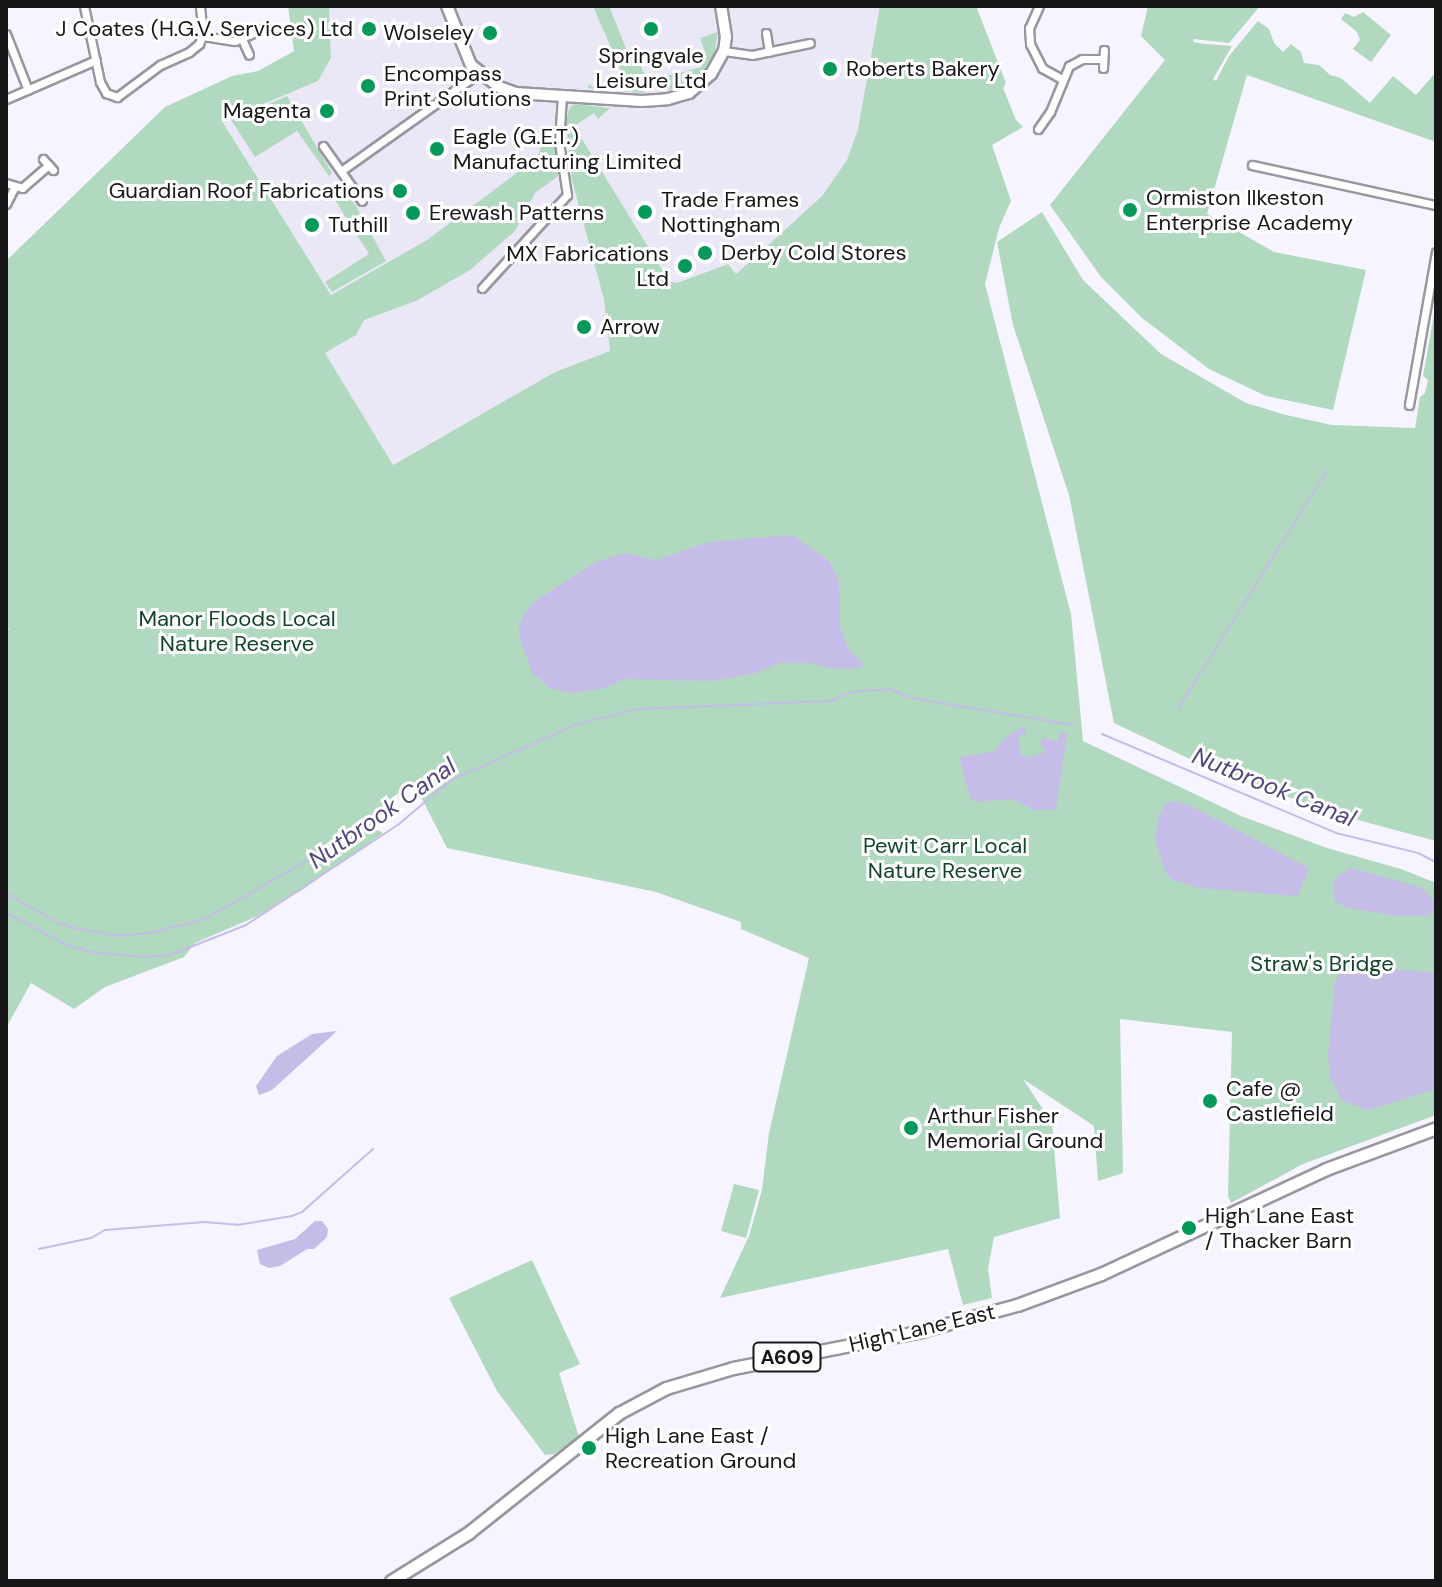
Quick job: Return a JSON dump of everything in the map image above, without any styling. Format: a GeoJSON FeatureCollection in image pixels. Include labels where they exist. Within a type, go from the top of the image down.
{"type":"FeatureCollection","features":[{"type":"Feature","properties":{"kind":"main road","name":"High Lane East"},"geometry":{"type":"LineString","coordinates":[[391,1581],[468,1533],[619,1413],[666,1388],[754,1364],[921,1331],[1030,1300],[1112,1269],[1326,1169],[1436,1128]]}},
{"type":"Feature","properties":{"kind":"street"},"geometry":{"type":"LineString","coordinates":[[84,6],[104,90],[121,96],[160,65],[189,52],[203,36],[200,6]]}},
{"type":"Feature","properties":{"kind":"street"},"geometry":{"type":"LineString","coordinates":[[447,6],[460,44],[479,73],[507,90],[562,96],[668,99],[702,83],[724,51],[726,28],[721,6]]}},
{"type":"Feature","properties":{"kind":"street"},"geometry":{"type":"LineString","coordinates":[[1039,6],[1029,28],[1030,44],[1042,68],[1062,79]]}},
{"type":"Feature","properties":{"kind":"street"},"geometry":{"type":"LineString","coordinates":[[203,36],[228,42],[267,27]]}},
{"type":"Feature","properties":{"kind":"street"},"geometry":{"type":"LineString","coordinates":[[766,33],[769,52]]}},
{"type":"Feature","properties":{"kind":"street"},"geometry":{"type":"LineString","coordinates":[[6,34],[28,90]]}},
{"type":"Feature","properties":{"kind":"street"},"geometry":{"type":"LineString","coordinates":[[242,39],[249,55]]}},
{"type":"Feature","properties":{"kind":"street"},"geometry":{"type":"LineString","coordinates":[[724,51],[745,55],[810,43]]}},
{"type":"Feature","properties":{"kind":"street"},"geometry":{"type":"LineString","coordinates":[[1038,129],[1048,116],[1062,79],[1077,61],[1103,59]]}},
{"type":"Feature","properties":{"kind":"street"},"geometry":{"type":"LineString","coordinates":[[6,99],[96,60]]}},
{"type":"Feature","properties":{"kind":"street"},"geometry":{"type":"LineString","coordinates":[[341,171],[479,73]]}},
{"type":"Feature","properties":{"kind":"street"},"geometry":{"type":"LineString","coordinates":[[482,288],[567,195],[559,142],[562,96]]}},
{"type":"Feature","properties":{"kind":"street"},"geometry":{"type":"LineString","coordinates":[[1048,116],[1058,123]]}},
{"type":"Feature","properties":{"kind":"street"},"geometry":{"type":"LineString","coordinates":[[323,146],[362,201]]}},
{"type":"Feature","properties":{"kind":"street"},"geometry":{"type":"LineString","coordinates":[[6,204],[10,185],[26,186],[48,165]]}},
{"type":"Feature","properties":{"kind":"street"},"geometry":{"type":"LineString","coordinates":[[1252,165],[1436,205]]}},
{"type":"Feature","properties":{"kind":"street"},"geometry":{"type":"LineString","coordinates":[[540,210],[547,219]]}},
{"type":"Feature","properties":{"kind":"street"},"geometry":{"type":"LineString","coordinates":[[1409,405],[1436,252]]}},
{"type":"Feature","properties":{"kind":"street"},"geometry":{"type":"LineString","coordinates":[[1413,384],[1422,386]]}},
{"type":"Feature","properties":{"kind":"shaded area"},"geometry":{"type":"Polygon","coordinates":[[[329,6],[880,6],[858,129],[847,160],[822,196],[735,274],[727,264],[677,283],[669,281],[574,126],[567,129],[572,180],[604,300],[610,351],[555,372],[392,465],[325,353],[356,335],[222,120],[318,81],[331,58],[329,6]]]}},
{"type":"Feature","properties":{"kind":"shaded area"},"geometry":{"type":"Polygon","coordinates":[[[794,536],[829,561],[839,581],[840,627],[848,648],[863,664],[861,668],[833,669],[810,663],[779,663],[756,673],[713,681],[625,679],[601,689],[569,693],[550,688],[533,674],[520,640],[519,625],[525,612],[535,601],[596,562],[624,553],[656,560],[709,542],[794,536]]]}},
{"type":"Feature","properties":{"kind":"shaded area"},"geometry":{"type":"Polygon","coordinates":[[[1026,725],[1026,733],[1018,739],[1021,755],[1028,758],[1045,752],[1040,742],[1043,738],[1057,741],[1061,732],[1067,733],[1056,810],[1034,810],[1012,799],[976,802],[970,798],[959,757],[993,752],[1006,737],[1026,725]]]}},
{"type":"Feature","properties":{"kind":"shaded area"},"geometry":{"type":"Polygon","coordinates":[[[1174,801],[1191,806],[1309,868],[1298,896],[1198,888],[1171,879],[1164,870],[1155,839],[1160,813],[1166,803],[1174,801]]]}},
{"type":"Feature","properties":{"kind":"shaded area"},"geometry":{"type":"Polygon","coordinates":[[[1351,868],[1423,888],[1435,903],[1433,911],[1429,916],[1397,916],[1348,908],[1335,902],[1333,886],[1337,876],[1351,868]]]}},
{"type":"Feature","properties":{"kind":"shaded area"},"geometry":{"type":"Polygon","coordinates":[[[1368,967],[1436,973],[1436,1089],[1368,1110],[1341,1100],[1330,1077],[1328,1054],[1335,982],[1340,973],[1368,967]]]}},
{"type":"Feature","properties":{"kind":"shaded area"},"geometry":{"type":"Polygon","coordinates":[[[337,1031],[272,1090],[259,1095],[256,1086],[277,1056],[312,1034],[337,1031]]]}},
{"type":"Feature","properties":{"kind":"shaded area"},"geometry":{"type":"Polygon","coordinates":[[[315,1221],[322,1221],[328,1229],[327,1237],[314,1249],[307,1249],[280,1266],[269,1268],[260,1264],[257,1250],[295,1239],[315,1221]]]}},
{"type":"Feature","properties":{"kind":"green space"},"geometry":{"type":"Polygon","coordinates":[[[288,6],[329,6],[331,58],[318,81],[222,121],[331,295],[427,240],[538,157],[544,133],[554,133],[558,176],[535,193],[515,231],[470,270],[416,301],[364,320],[356,335],[325,353],[393,465],[555,372],[610,351],[604,300],[572,180],[566,119],[570,107],[575,104],[610,108],[598,119],[594,113],[574,126],[669,281],[677,283],[728,264],[736,274],[822,196],[847,160],[858,129],[880,6],[976,6],[1006,83],[1003,88],[1016,120],[1023,127],[992,145],[1011,201],[999,228],[985,284],[1071,614],[1083,741],[1241,816],[1436,883],[1436,1115],[1303,1164],[1231,1203],[1228,1196],[1232,1032],[1120,1019],[1123,1173],[1098,1181],[1094,1126],[1023,1079],[1052,1123],[1060,1218],[994,1237],[988,1269],[992,1298],[963,1305],[948,1249],[720,1298],[749,1236],[762,1190],[769,1133],[809,958],[741,929],[741,922],[656,892],[447,848],[415,785],[359,824],[364,823],[383,833],[302,890],[258,916],[195,943],[184,957],[105,987],[74,1009],[31,983],[6,1028],[6,634],[9,629],[6,626],[6,261],[165,107],[232,76],[258,71],[294,51],[288,6]]]}},
{"type":"Feature","properties":{"kind":"green space"},"geometry":{"type":"Polygon","coordinates":[[[593,6],[609,6],[627,51],[634,50],[649,85],[643,93],[588,88],[589,84],[594,88],[628,87],[593,6]]]}},
{"type":"Feature","properties":{"kind":"green space","name":"Ormiston Ilkeston Enterprise Academy"},"geometry":{"type":"Polygon","coordinates":[[[1148,6],[1260,6],[1229,43],[1194,39],[1193,42],[1232,46],[1213,79],[1216,81],[1229,56],[1258,21],[1269,29],[1274,43],[1283,52],[1291,44],[1301,52],[1304,63],[1319,65],[1330,75],[1341,78],[1370,103],[1393,76],[1416,95],[1436,72],[1436,142],[1247,75],[1207,214],[1274,252],[1366,270],[1333,410],[1266,396],[1209,369],[1142,318],[1101,277],[1050,205],[1165,60],[1141,36],[1148,6]]]}},
{"type":"Feature","properties":{"kind":"green space"},"geometry":{"type":"Polygon","coordinates":[[[1363,12],[1391,35],[1371,62],[1353,49],[1360,40],[1357,32],[1341,19],[1345,13],[1354,17],[1363,12]]]}},
{"type":"Feature","properties":{"kind":"green space"},"geometry":{"type":"Polygon","coordinates":[[[718,32],[714,55],[700,76],[680,88],[660,91],[658,78],[702,67],[700,61],[707,57],[700,38],[718,32]]]}},
{"type":"Feature","properties":{"kind":"green space"},"geometry":{"type":"Polygon","coordinates":[[[287,96],[332,173],[329,176],[297,131],[255,157],[231,120],[287,96]]]}},
{"type":"Feature","properties":{"kind":"green space"},"geometry":{"type":"Polygon","coordinates":[[[337,181],[356,206],[386,261],[332,292],[325,282],[369,254],[330,192],[337,181]]]}},
{"type":"Feature","properties":{"kind":"green space"},"geometry":{"type":"Polygon","coordinates":[[[1042,212],[1083,280],[1161,354],[1246,403],[1286,415],[1332,425],[1415,428],[1420,397],[1425,393],[1428,380],[1423,376],[1436,303],[1436,841],[1328,812],[1194,761],[1114,723],[1069,495],[1013,325],[997,242],[1042,212]]]}},
{"type":"Feature","properties":{"kind":"green space"},"geometry":{"type":"Polygon","coordinates":[[[734,1184],[759,1190],[746,1238],[721,1231],[734,1184]]]}},
{"type":"Feature","properties":{"kind":"green space"},"geometry":{"type":"Polygon","coordinates":[[[532,1260],[580,1364],[559,1373],[579,1437],[554,1454],[545,1455],[497,1391],[449,1298],[532,1260]]]}},
{"type":"Feature","properties":{"kind":"waterway"},"geometry":{"type":"LineString","coordinates":[[1178,709],[1327,471]]}},
{"type":"Feature","properties":{"kind":"waterway","name":"Nutbrook Canal"},"geometry":{"type":"LineString","coordinates":[[6,913],[65,944],[92,952],[143,957],[170,955],[246,925],[399,824],[451,780],[577,724],[637,709],[831,701],[856,691],[889,689],[917,699],[1074,725]]}},
{"type":"Feature","properties":{"kind":"waterway","name":"Nutbrook Canal"},"geometry":{"type":"LineString","coordinates":[[1102,734],[1336,833],[1418,853],[1436,862]]}},
{"type":"Feature","properties":{"kind":"waterway"},"geometry":{"type":"LineString","coordinates":[[6,893],[58,923],[75,928],[118,936],[150,933],[205,919],[376,821]]}},
{"type":"Feature","properties":{"kind":"waterway"},"geometry":{"type":"LineString","coordinates":[[39,1249],[91,1238],[105,1230],[205,1222],[237,1225],[292,1216],[302,1212],[373,1149]]}},
{"type":"Feature","properties":{"kind":"waterway"},"geometry":{"type":"LineString","coordinates":[[1433,1581],[1436,1577]]}},
{"type":"Feature","properties":{"kind":"place","name":"J Coates (H.G.V. Services) Ltd"},"geometry":{"type":"Point","coordinates":[369,29]}},
{"type":"Feature","properties":{"kind":"place","name":"Springvale Leisure Ltd"},"geometry":{"type":"Point","coordinates":[651,29]}},
{"type":"Feature","properties":{"kind":"place","name":"Wolseley"},"geometry":{"type":"Point","coordinates":[490,33]}},
{"type":"Feature","properties":{"kind":"place","name":"Roberts Bakery"},"geometry":{"type":"Point","coordinates":[830,69]}},
{"type":"Feature","properties":{"kind":"place","name":"Encompass Print Solutions"},"geometry":{"type":"Point","coordinates":[368,86]}},
{"type":"Feature","properties":{"kind":"place","name":"Magenta"},"geometry":{"type":"Point","coordinates":[327,111]}},
{"type":"Feature","properties":{"kind":"place","name":"Eagle (G.E.T.) Manufacturing Limited"},"geometry":{"type":"Point","coordinates":[437,149]}},
{"type":"Feature","properties":{"kind":"place","name":"Guardian Roof Fabrications"},"geometry":{"type":"Point","coordinates":[400,191]}},
{"type":"Feature","properties":{"kind":"place","name":"Ormiston Ilkeston Enterprise Academy"},"geometry":{"type":"Point","coordinates":[1130,210]}},
{"type":"Feature","properties":{"kind":"place","name":"Trade Frames Nottingham"},"geometry":{"type":"Point","coordinates":[645,212]}},
{"type":"Feature","properties":{"kind":"place","name":"Erewash Patterns"},"geometry":{"type":"Point","coordinates":[413,213]}},
{"type":"Feature","properties":{"kind":"place","name":"Tuthill"},"geometry":{"type":"Point","coordinates":[312,225]}},
{"type":"Feature","properties":{"kind":"place","name":"Derby Cold Stores"},"geometry":{"type":"Point","coordinates":[705,253]}},
{"type":"Feature","properties":{"kind":"place","name":"MX Fabrications Ltd"},"geometry":{"type":"Point","coordinates":[685,266]}},
{"type":"Feature","properties":{"kind":"place","name":"Arrow"},"geometry":{"type":"Point","coordinates":[584,327]}},
{"type":"Feature","properties":{"kind":"place","name":"Cafe @ Castlefield"},"geometry":{"type":"Point","coordinates":[1210,1101]}},
{"type":"Feature","properties":{"kind":"place","name":"Arthur Fisher Memorial Ground"},"geometry":{"type":"Point","coordinates":[911,1128]}},
{"type":"Feature","properties":{"kind":"place","name":"High Lane East / Thacker Barn"},"geometry":{"type":"Point","coordinates":[1189,1228]}},
{"type":"Feature","properties":{"kind":"place","name":"High Lane East / Recreation Ground"},"geometry":{"type":"Point","coordinates":[589,1448]}},
{"type":"Feature","properties":{"kind":"park label","name":"Manor Floods Local Nature Reserve"},"geometry":{"type":"Point","coordinates":[237,630]}},
{"type":"Feature","properties":{"kind":"park label","name":"Pewit Carr Local Nature Reserve"},"geometry":{"type":"Point","coordinates":[945,858]}},
{"type":"Feature","properties":{"kind":"park label","name":"Straw's Bridge"},"geometry":{"type":"Point","coordinates":[1322,964]}}]}
